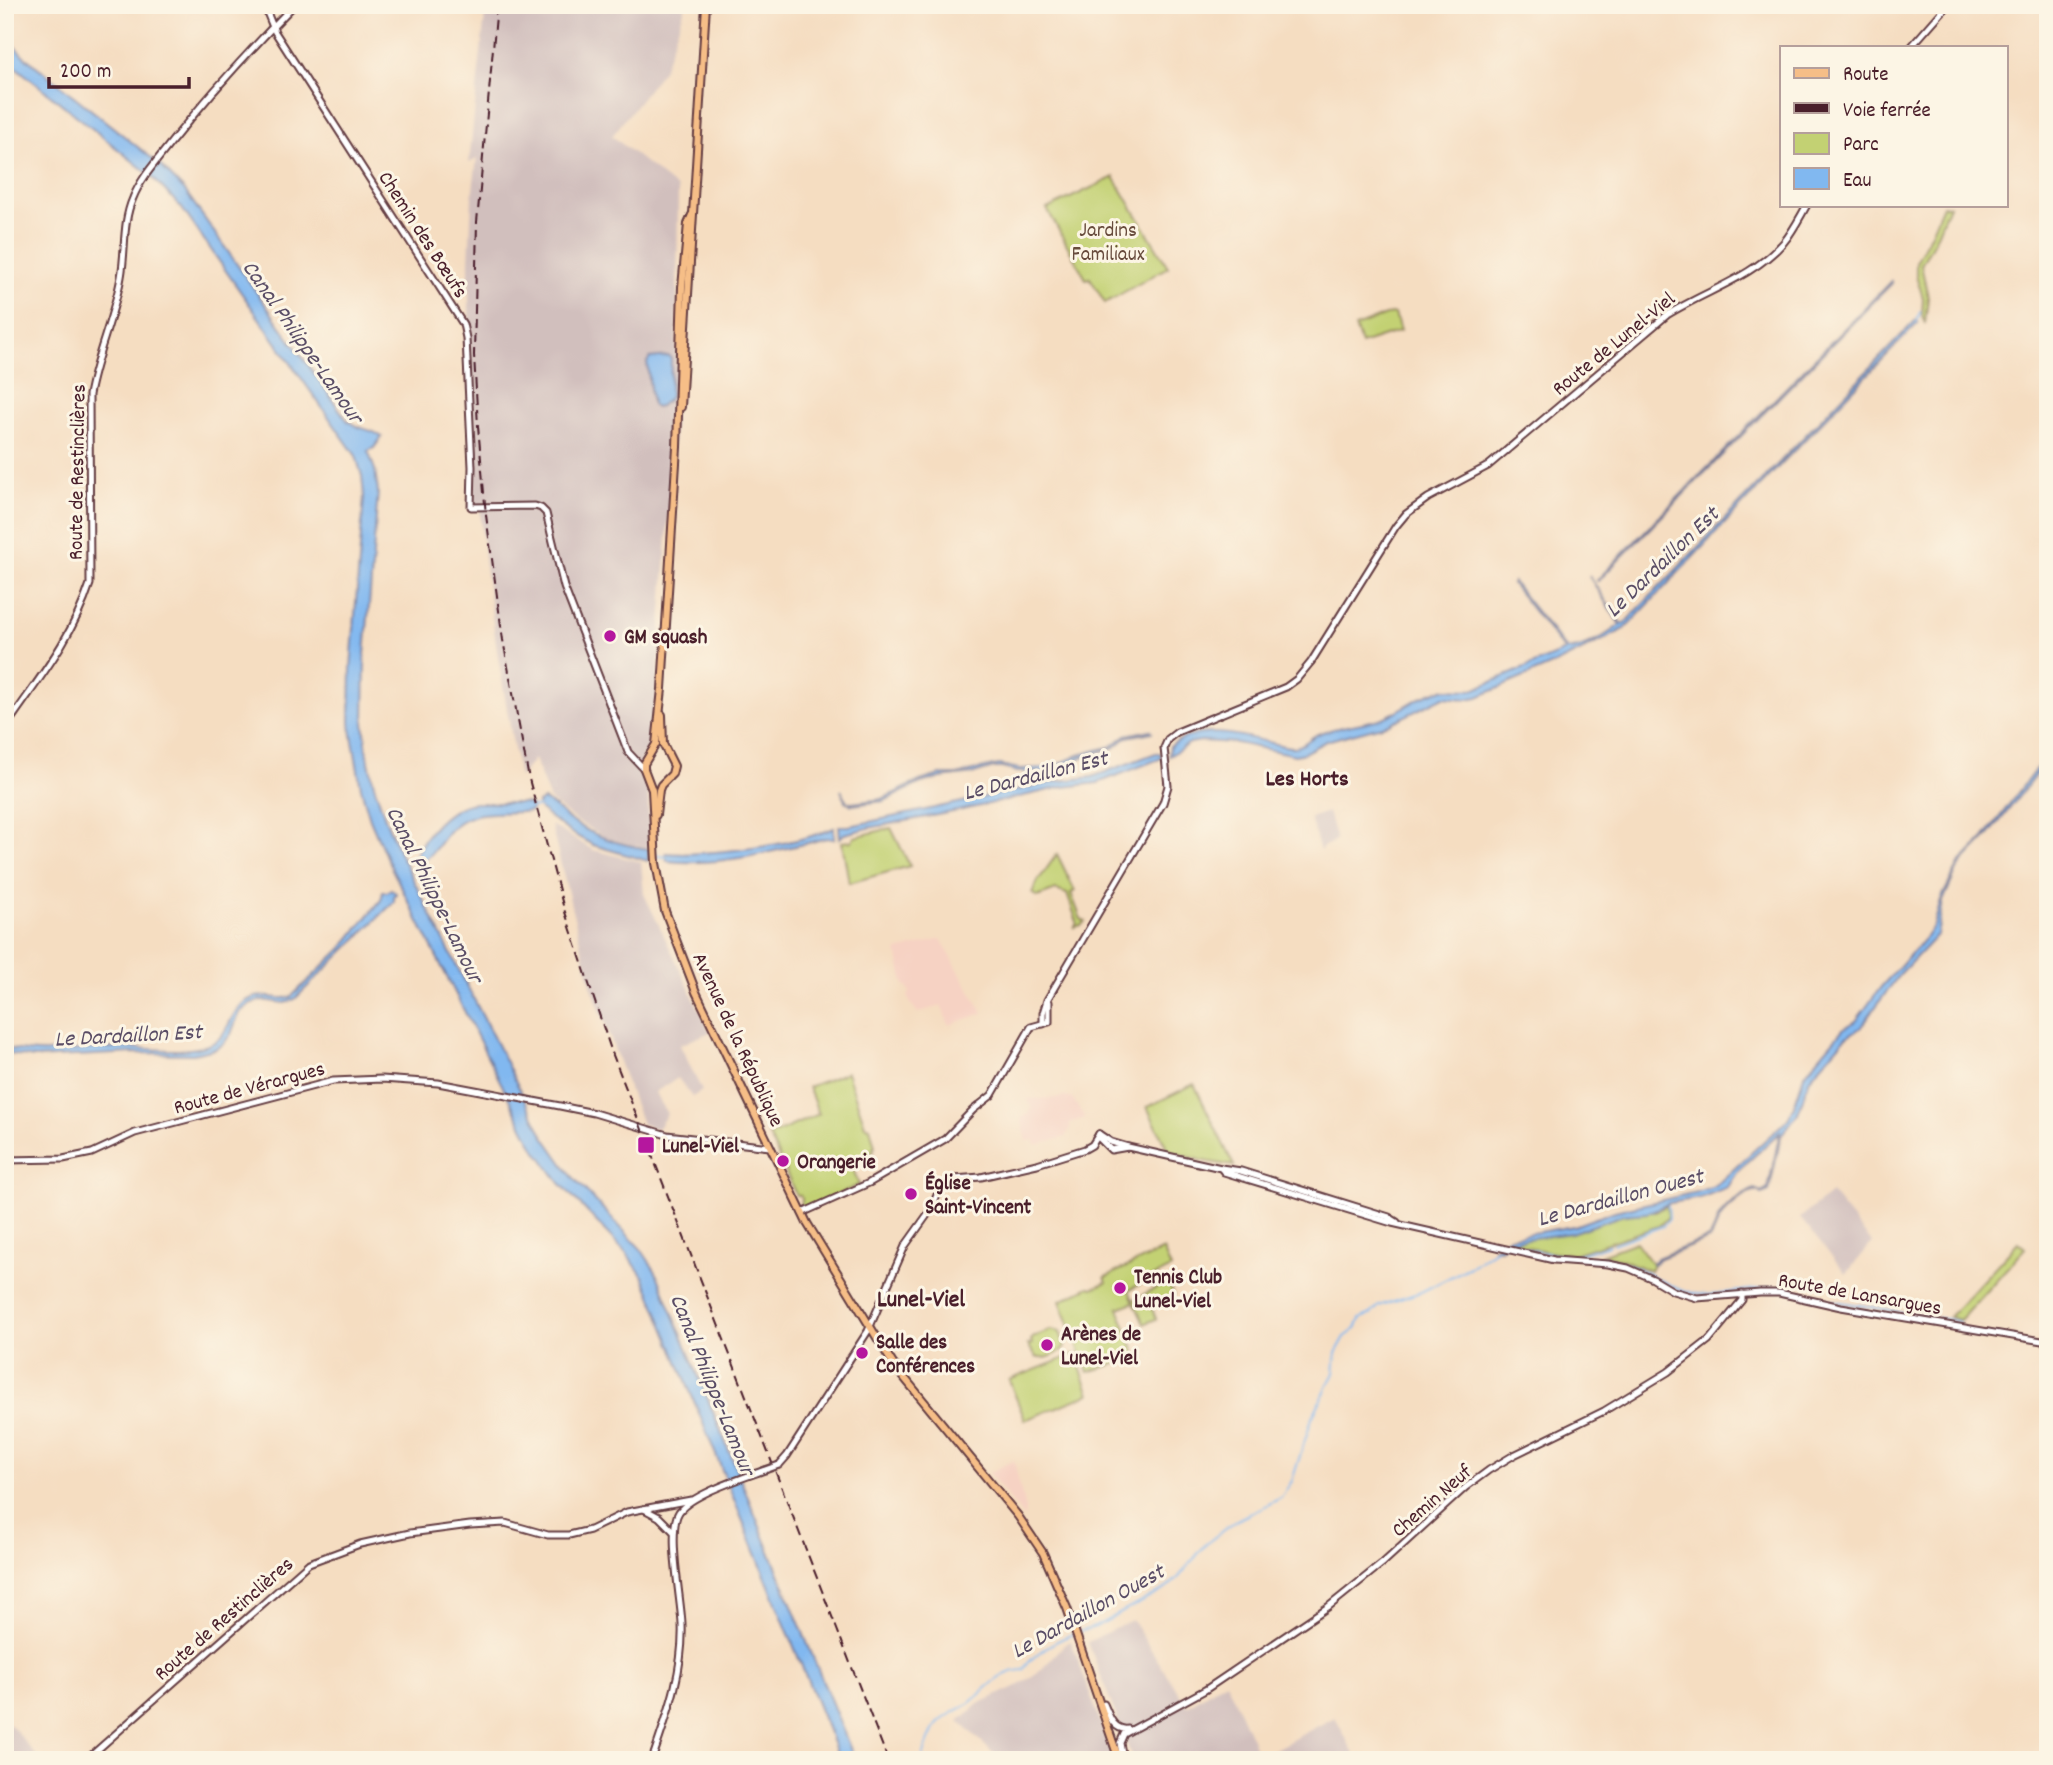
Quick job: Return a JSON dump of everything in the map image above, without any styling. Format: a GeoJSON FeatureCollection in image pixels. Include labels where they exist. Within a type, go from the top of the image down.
{"type":"FeatureCollection","features":[{"type":"Feature","properties":{"kind":"main road"},"geometry":{"type":"LineString","coordinates":[[654,838],[652,790],[644,764],[656,744],[662,689],[690,289],[705,5]]}},
{"type":"Feature","properties":{"kind":"main road"},"geometry":{"type":"LineString","coordinates":[[654,838],[659,790],[673,770],[673,762],[663,744],[662,689]]}},
{"type":"Feature","properties":{"kind":"main road"},"geometry":{"type":"LineString","coordinates":[[649,755],[659,752],[669,756]]}},
{"type":"Feature","properties":{"kind":"main road"},"geometry":{"type":"LineString","coordinates":[[649,778],[658,782],[666,780]]}},
{"type":"Feature","properties":{"kind":"main road","name":"Avenue de la République"},"geometry":{"type":"LineString","coordinates":[[654,838],[665,911],[687,970],[802,1213],[893,1364],[1033,1536],[1050,1567],[1080,1644]]}},
{"type":"Feature","properties":{"kind":"main road"},"geometry":{"type":"LineString","coordinates":[[1080,1644],[1104,1703],[1122,1760]]}},
{"type":"Feature","properties":{"kind":"main road"},"geometry":{"type":"LineString","coordinates":[[1080,1644],[1122,1760]]}},
{"type":"Feature","properties":{"kind":"street","name":"Chemin des Bœufs"},"geometry":{"type":"LineString","coordinates":[[264,5],[275,32],[463,324],[466,338],[472,467],[471,507],[535,506],[545,513],[564,587],[626,746]]}},
{"type":"Feature","properties":{"kind":"street","name":"Route de Restinclières"},"geometry":{"type":"LineString","coordinates":[[5,728],[64,644],[90,584],[89,395],[121,277],[127,212],[133,196],[145,176],[201,105],[294,5]]}},
{"type":"Feature","properties":{"kind":"street"},"geometry":{"type":"LineString","coordinates":[[1912,46],[1948,5]]}},
{"type":"Feature","properties":{"kind":"street","name":"Route de Lunel-Viel"},"geometry":{"type":"LineString","coordinates":[[802,1213],[869,1183],[945,1139],[990,1098],[1031,1027],[1046,1023],[1048,999],[1082,936],[1163,803],[1168,786],[1164,748],[1168,739],[1177,732],[1286,687],[1297,679],[1311,662],[1406,514],[1428,498],[1488,466],[1667,315],[1742,277],[1770,257],[1786,240],[1806,206]]}},
{"type":"Feature","properties":{"kind":"street"},"geometry":{"type":"LineString","coordinates":[[626,746],[636,755],[649,755]]}},
{"type":"Feature","properties":{"kind":"street"},"geometry":{"type":"LineString","coordinates":[[626,746],[630,755],[644,769]]}},
{"type":"Feature","properties":{"kind":"street","name":"Route de Vérargues"},"geometry":{"type":"LineString","coordinates":[[5,1160],[64,1159],[92,1153],[135,1133],[333,1081],[382,1079],[438,1083],[594,1113],[667,1135],[770,1147]]}},
{"type":"Feature","properties":{"kind":"street","name":"Route de Lansargues"},"geometry":{"type":"LineString","coordinates":[[870,1327],[906,1243],[934,1203],[940,1188],[954,1179],[981,1177],[1037,1164],[1089,1147],[1099,1134],[1113,1145],[1222,1168],[1373,1215],[1389,1217],[1400,1223],[1554,1260],[1628,1268],[1672,1291],[1697,1298],[1769,1292],[1788,1294],[1841,1307],[2048,1342]]}},
{"type":"Feature","properties":{"kind":"street","name":"Chemin Neuf"},"geometry":{"type":"LineString","coordinates":[[1135,1728],[1205,1689],[1328,1607],[1384,1562],[1458,1493],[1489,1470],[1613,1406],[1668,1372],[1709,1340],[1742,1300],[1742,1294]]}},
{"type":"Feature","properties":{"kind":"street"},"geometry":{"type":"LineString","coordinates":[[667,1524],[676,1518],[691,1500],[779,1465],[870,1327]]}},
{"type":"Feature","properties":{"kind":"street","name":"Route de Restinclières"},"geometry":{"type":"LineString","coordinates":[[86,1760],[309,1563],[360,1544],[410,1533],[470,1525],[505,1523],[548,1535],[569,1535],[590,1530],[623,1513],[691,1500]]}},
{"type":"Feature","properties":{"kind":"street"},"geometry":{"type":"LineString","coordinates":[[652,1760],[672,1704],[681,1644],[681,1609],[674,1532],[676,1518],[675,1509],[668,1504]]}},
{"type":"Feature","properties":{"kind":"street"},"geometry":{"type":"LineString","coordinates":[[645,1509],[674,1532]]}},
{"type":"Feature","properties":{"kind":"street"},"geometry":{"type":"LineString","coordinates":[[1104,1703],[1118,1728],[1135,1728]]}},
{"type":"Feature","properties":{"kind":"street"},"geometry":{"type":"LineString","coordinates":[[1122,1760],[1121,1739],[1135,1728]]}},
{"type":"Feature","properties":{"kind":"shaded area"},"geometry":{"type":"Polygon","coordinates":[[[486,5],[686,5],[663,70],[612,136],[678,189],[676,401],[653,745],[643,754],[639,769],[648,788],[649,847],[604,837],[575,820],[550,800],[534,759],[519,778],[498,657],[484,559],[480,508],[474,504],[473,497],[466,326],[469,325],[472,197],[477,159],[469,163],[486,5]]]}},
{"type":"Feature","properties":{"kind":"shaded area"},"geometry":{"type":"Polygon","coordinates":[[[1328,812],[1336,840],[1320,851],[1310,818],[1328,812]]]}},
{"type":"Feature","properties":{"kind":"shaded area"},"geometry":{"type":"Polygon","coordinates":[[[551,825],[593,850],[641,862],[644,894],[710,1032],[680,1045],[702,1091],[692,1097],[678,1078],[655,1092],[667,1114],[657,1129],[642,1124],[591,985],[551,825]]]}},
{"type":"Feature","properties":{"kind":"shaded area"},"geometry":{"type":"Polygon","coordinates":[[[941,939],[983,1013],[949,1025],[941,1005],[918,1013],[911,1004],[908,998],[910,991],[904,984],[897,951],[941,939]]]}},
{"type":"Feature","properties":{"kind":"shaded area"},"geometry":{"type":"Polygon","coordinates":[[[1061,1096],[1072,1098],[1085,1118],[1070,1123],[1065,1137],[1036,1145],[1034,1140],[1027,1141],[1021,1118],[1032,1109],[1028,1099],[1061,1096]]]}},
{"type":"Feature","properties":{"kind":"shaded area"},"geometry":{"type":"Polygon","coordinates":[[[1831,1193],[1872,1243],[1846,1274],[1800,1218],[1831,1193]]]}},
{"type":"Feature","properties":{"kind":"shaded area"},"geometry":{"type":"Polygon","coordinates":[[[1014,1460],[1026,1514],[1024,1517],[989,1473],[1014,1460]]]}},
{"type":"Feature","properties":{"kind":"shaded area"},"geometry":{"type":"Polygon","coordinates":[[[1132,1620],[1187,1706],[1226,1681],[1260,1757],[1335,1717],[1357,1760],[1133,1760],[1088,1642],[1132,1620]]]}},
{"type":"Feature","properties":{"kind":"shaded area"},"geometry":{"type":"Polygon","coordinates":[[[1071,1641],[1114,1760],[990,1760],[995,1755],[959,1721],[978,1704],[1020,1685],[1042,1669],[1071,1641]]]}},
{"type":"Feature","properties":{"kind":"shaded area"},"geometry":{"type":"Polygon","coordinates":[[[5,1722],[13,1727],[39,1760],[5,1760],[5,1722]]]}},
{"type":"Feature","properties":{"kind":"green space","name":"Jardins Familiaux"},"geometry":{"type":"Polygon","coordinates":[[[1114,177],[1168,267],[1105,303],[1090,278],[1086,279],[1047,209],[1114,177]]]}},
{"type":"Feature","properties":{"kind":"green space"},"geometry":{"type":"Polygon","coordinates":[[[1943,206],[1949,206],[1921,265],[1928,297],[1925,324],[1916,262],[1943,206]]]}},
{"type":"Feature","properties":{"kind":"green space"},"geometry":{"type":"Polygon","coordinates":[[[1395,314],[1400,331],[1361,344],[1355,327],[1395,314]]]}},
{"type":"Feature","properties":{"kind":"green space"},"geometry":{"type":"Polygon","coordinates":[[[891,828],[910,866],[849,883],[842,842],[891,828]]]}},
{"type":"Feature","properties":{"kind":"green space"},"geometry":{"type":"Polygon","coordinates":[[[1057,854],[1075,891],[1071,893],[1081,919],[1085,921],[1082,925],[1075,927],[1077,922],[1067,894],[1056,890],[1037,897],[1032,893],[1057,854]]]}},
{"type":"Feature","properties":{"kind":"green space"},"geometry":{"type":"Polygon","coordinates":[[[847,1072],[865,1125],[870,1127],[874,1152],[851,1163],[859,1185],[804,1210],[802,1199],[800,1195],[796,1195],[769,1136],[819,1114],[808,1087],[847,1072]]]}},
{"type":"Feature","properties":{"kind":"green space"},"geometry":{"type":"Polygon","coordinates":[[[1194,1084],[1234,1166],[1204,1161],[1168,1150],[1147,1107],[1194,1084]]]}},
{"type":"Feature","properties":{"kind":"green space"},"geometry":{"type":"Polygon","coordinates":[[[1667,1206],[1668,1217],[1659,1226],[1574,1254],[1553,1253],[1510,1243],[1527,1238],[1571,1233],[1623,1215],[1655,1211],[1667,1206]]]}},
{"type":"Feature","properties":{"kind":"green space"},"geometry":{"type":"Polygon","coordinates":[[[1636,1242],[1653,1265],[1650,1271],[1621,1259],[1601,1255],[1636,1242]]]}},
{"type":"Feature","properties":{"kind":"green space"},"geometry":{"type":"Polygon","coordinates":[[[2018,1242],[2025,1248],[1960,1320],[1949,1317],[2018,1242]]]}},
{"type":"Feature","properties":{"kind":"green space"},"geometry":{"type":"Polygon","coordinates":[[[1163,1250],[1171,1268],[1129,1290],[1133,1300],[1168,1282],[1174,1295],[1151,1306],[1156,1319],[1144,1324],[1134,1302],[1118,1308],[1136,1354],[1121,1359],[1119,1363],[1088,1372],[1060,1301],[1089,1287],[1107,1282],[1105,1277],[1163,1250]]]}},
{"type":"Feature","properties":{"kind":"green space","name":"Arènes de Lunel-Viel"},"geometry":{"type":"Polygon","coordinates":[[[1051,1330],[1060,1332],[1065,1346],[1052,1356],[1036,1357],[1028,1345],[1032,1344],[1034,1337],[1051,1330]]]}},
{"type":"Feature","properties":{"kind":"green space"},"geometry":{"type":"Polygon","coordinates":[[[1075,1354],[1090,1394],[1025,1420],[1009,1380],[1075,1354]]]}},
{"type":"Feature","properties":{"kind":"water"},"geometry":{"type":"Polygon","coordinates":[[[5,37],[25,57],[159,164],[185,191],[347,420],[382,437],[374,448],[368,451],[375,470],[378,492],[365,655],[364,722],[374,785],[385,818],[399,852],[543,1135],[571,1175],[641,1249],[656,1272],[855,1760],[840,1760],[644,1278],[627,1254],[560,1183],[532,1144],[388,861],[370,819],[361,788],[350,723],[351,668],[364,496],[356,456],[181,207],[150,175],[12,64],[5,57],[5,37]]]}},
{"type":"Feature","properties":{"kind":"water"},"geometry":{"type":"Polygon","coordinates":[[[1891,281],[1892,283],[1598,581],[1597,580],[1891,281]]]}},
{"type":"Feature","properties":{"kind":"water"},"geometry":{"type":"Polygon","coordinates":[[[1916,320],[1918,323],[1625,629],[1559,662],[1478,697],[1444,697],[1389,724],[1326,741],[1304,753],[1295,755],[1236,743],[1201,741],[1190,743],[1169,756],[1170,746],[1181,739],[1205,733],[1231,734],[1285,746],[1298,746],[1326,731],[1385,717],[1433,692],[1444,689],[1475,689],[1565,651],[1513,582],[1567,650],[1588,645],[1602,637],[1620,625],[1589,576],[1620,622],[1625,623],[1916,320]]]}},
{"type":"Feature","properties":{"kind":"water"},"geometry":{"type":"Polygon","coordinates":[[[669,356],[670,396],[656,408],[652,405],[647,362],[650,358],[669,356]]]}},
{"type":"Feature","properties":{"kind":"water"},"geometry":{"type":"Polygon","coordinates":[[[1151,730],[1152,732],[1127,737],[1115,747],[1080,758],[1050,772],[1018,772],[994,768],[921,783],[884,801],[852,805],[845,801],[841,790],[847,802],[852,803],[882,799],[920,781],[940,775],[957,775],[1000,765],[1019,769],[1050,768],[1079,755],[1112,746],[1126,735],[1151,730]]]}},
{"type":"Feature","properties":{"kind":"water"},"geometry":{"type":"Polygon","coordinates":[[[1160,753],[1162,758],[1098,783],[1063,787],[868,828],[844,834],[840,838],[839,826],[850,826],[1060,781],[1092,777],[1160,753]]]}},
{"type":"Feature","properties":{"kind":"water"},"geometry":{"type":"Polygon","coordinates":[[[2048,753],[2048,759],[1955,874],[1943,901],[1937,935],[1899,975],[1860,1028],[1845,1038],[1810,1078],[1798,1113],[1781,1136],[1769,1191],[1762,1194],[1753,1191],[1742,1197],[1722,1215],[1709,1239],[1658,1259],[1653,1265],[1657,1258],[1709,1238],[1722,1212],[1739,1198],[1754,1189],[1762,1192],[1768,1189],[1780,1132],[1738,1171],[1728,1187],[1700,1198],[1670,1203],[1647,1213],[1623,1215],[1571,1233],[1518,1240],[1501,1249],[1494,1248],[1509,1237],[1574,1226],[1615,1211],[1697,1192],[1722,1180],[1788,1119],[1804,1075],[1843,1029],[1856,1021],[1881,987],[1926,937],[1934,925],[1942,897],[1959,864],[1983,839],[2048,753]]]}},
{"type":"Feature","properties":{"kind":"water"},"geometry":{"type":"Polygon","coordinates":[[[543,800],[598,836],[649,849],[648,861],[593,845],[571,833],[540,810],[538,803],[543,800]]]}},
{"type":"Feature","properties":{"kind":"water"},"geometry":{"type":"Polygon","coordinates":[[[471,804],[530,805],[531,811],[480,814],[462,821],[453,827],[424,860],[419,863],[415,859],[426,837],[451,812],[471,804]]]}},
{"type":"Feature","properties":{"kind":"water"},"geometry":{"type":"Polygon","coordinates":[[[834,828],[834,839],[827,838],[748,857],[708,862],[667,861],[666,853],[760,847],[806,838],[834,828]]]}},
{"type":"Feature","properties":{"kind":"water"},"geometry":{"type":"Polygon","coordinates":[[[391,889],[396,893],[394,902],[295,999],[285,1003],[261,1000],[250,1004],[239,1013],[231,1034],[215,1049],[193,1054],[135,1053],[34,1058],[5,1053],[5,1048],[43,1052],[108,1048],[186,1050],[208,1045],[221,1037],[235,1012],[245,1002],[263,996],[291,997],[342,948],[381,900],[383,892],[391,889]]]}},
{"type":"Feature","properties":{"kind":"waterway","name":"Le Dardaillon Est"},"geometry":{"type":"LineString","coordinates":[[1916,323],[1920,312]]}},
{"type":"Feature","properties":{"kind":"waterway","name":"Le Dardaillon Est"},"geometry":{"type":"LineString","coordinates":[[529,808],[541,806]]}},
{"type":"Feature","properties":{"kind":"waterway","name":"Le Dardaillon Est"},"geometry":{"type":"LineString","coordinates":[[649,855],[668,857]]}},
{"type":"Feature","properties":{"kind":"waterway"},"geometry":{"type":"LineString","coordinates":[[1613,1244],[1663,1226],[1669,1219],[1668,1206]]}},
{"type":"Feature","properties":{"kind":"waterway"},"geometry":{"type":"LineString","coordinates":[[1574,1256],[1609,1245]]}},
{"type":"Feature","properties":{"kind":"waterway","name":"Le Dardaillon Ouest"},"geometry":{"type":"LineString","coordinates":[[1079,1632],[1095,1627],[1167,1588],[1206,1544],[1222,1531],[1237,1520],[1281,1498],[1292,1481],[1312,1418],[1334,1373],[1336,1353],[1345,1337],[1356,1329],[1360,1319],[1379,1306],[1421,1292],[1470,1267],[1496,1249]]}},
{"type":"Feature","properties":{"kind":"waterway"},"geometry":{"type":"LineString","coordinates":[[1525,1249],[1560,1256]]}},
{"type":"Feature","properties":{"kind":"waterway"},"geometry":{"type":"LineString","coordinates":[[1601,1257],[1632,1266],[1674,1287],[1695,1294],[1709,1295],[1773,1287],[1817,1298]]}},
{"type":"Feature","properties":{"kind":"waterway"},"geometry":{"type":"LineString","coordinates":[[1827,1300],[1934,1317]]}},
{"type":"Feature","properties":{"kind":"waterway"},"geometry":{"type":"LineString","coordinates":[[1938,1318],[1959,1322]]}},
{"type":"Feature","properties":{"kind":"waterway","name":"Le Dardaillon Ouest"},"geometry":{"type":"LineString","coordinates":[[922,1760],[932,1733],[941,1721],[1008,1673],[1023,1670],[1045,1648],[1073,1634]]}},
{"type":"Feature","properties":{"kind":"railway"},"geometry":{"type":"LineString","coordinates":[[497,5],[477,222],[474,355],[486,515],[503,640],[529,779],[564,909],[611,1050],[888,1760]]}},
{"type":"Feature","properties":{"kind":"place","name":"GM squash"},"geometry":{"type":"Point","coordinates":[610,636]}},
{"type":"Feature","properties":{"kind":"place","name":"Lunel-Viel"},"geometry":{"type":"Point","coordinates":[646,1145]}},
{"type":"Feature","properties":{"kind":"place","name":"Orangerie"},"geometry":{"type":"Point","coordinates":[783,1161]}},
{"type":"Feature","properties":{"kind":"place","name":"Église Saint-Vincent"},"geometry":{"type":"Point","coordinates":[911,1194]}},
{"type":"Feature","properties":{"kind":"place","name":"Tennis Club Lunel-Viel"},"geometry":{"type":"Point","coordinates":[1120,1288]}},
{"type":"Feature","properties":{"kind":"place","name":"Arènes de Lunel-Viel"},"geometry":{"type":"Point","coordinates":[1047,1345]}},
{"type":"Feature","properties":{"kind":"place","name":"Salle des Conférences"},"geometry":{"type":"Point","coordinates":[862,1353]}},
{"type":"Feature","properties":{"kind":"district","name":"Les Horts"},"geometry":{"type":"Point","coordinates":[1307,777]}},
{"type":"Feature","properties":{"kind":"district","name":"Lunel-Viel"},"geometry":{"type":"Point","coordinates":[921,1298]}},
{"type":"Feature","properties":{"kind":"water label","name":"Canal Philippe-Lamour"},"geometry":{"type":"Point","coordinates":[304,341]}},
{"type":"Feature","properties":{"kind":"water label","name":"Canal Philippe-Lamour"},"geometry":{"type":"Point","coordinates":[436,894]}},
{"type":"Feature","properties":{"kind":"water label","name":"Canal Philippe-Lamour"},"geometry":{"type":"Point","coordinates":[714,1384]}}]}
